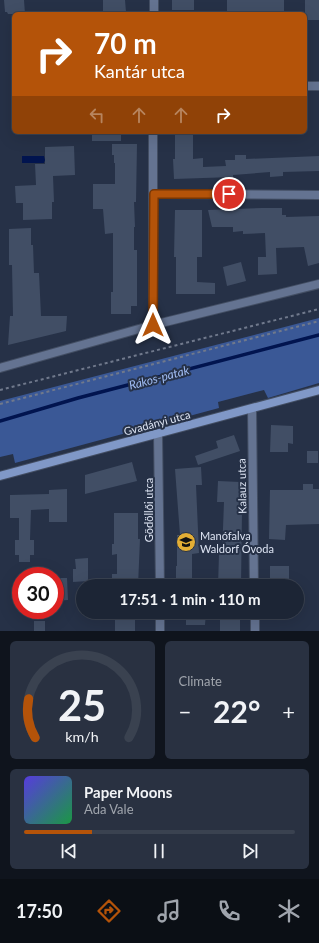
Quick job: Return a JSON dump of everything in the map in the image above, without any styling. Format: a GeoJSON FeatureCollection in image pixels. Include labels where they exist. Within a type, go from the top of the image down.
{"type":"FeatureCollection","features":[{"type":"Feature","properties":{"kind":"street"},"geometry":{"type":"LineString","coordinates":[[154,0],[154,12]]}},
{"type":"Feature","properties":{"kind":"street"},"geometry":{"type":"LineString","coordinates":[[307,86],[319,86]]}},
{"type":"Feature","properties":{"kind":"street"},"geometry":{"type":"LineString","coordinates":[[153,134],[153,325]]}},
{"type":"Feature","properties":{"kind":"street"},"geometry":{"type":"LineString","coordinates":[[154,194],[319,195]]}},
{"type":"Feature","properties":{"kind":"street"},"geometry":{"type":"LineString","coordinates":[[0,368],[153,325],[319,284]]}},
{"type":"Feature","properties":{"kind":"street","name":"Gvadányi utca"},"geometry":{"type":"LineString","coordinates":[[0,476],[319,390]]}},
{"type":"Feature","properties":{"kind":"street","name":"Kalauz utca"},"geometry":{"type":"LineString","coordinates":[[252,409],[254,579]]}},
{"type":"Feature","properties":{"kind":"street","name":"Gödöllői utca"},"geometry":{"type":"LineString","coordinates":[[158,434],[160,579]]}},
{"type":"Feature","properties":{"kind":"street"},"geometry":{"type":"LineString","coordinates":[[160,619],[160,631]]}},
{"type":"Feature","properties":{"kind":"street"},"geometry":{"type":"LineString","coordinates":[[255,619],[255,631]]}},
{"type":"Feature","properties":{"kind":"path"},"geometry":{"type":"LineString","coordinates":[[0,390],[319,309]]}},
{"type":"Feature","properties":{"kind":"path"},"geometry":{"type":"LineString","coordinates":[[0,404],[319,321]]}},
{"type":"Feature","properties":{"kind":"shaded area"},"geometry":{"type":"Polygon","coordinates":[[[42,134],[64,134],[64,135],[42,134]]]}},
{"type":"Feature","properties":{"kind":"shaded area"},"geometry":{"type":"Polygon","coordinates":[[[22,156],[44,156],[45,160],[44,163],[22,163],[22,156]]]}},
{"type":"Feature","properties":{"kind":"shaded area"},"geometry":{"type":"Polygon","coordinates":[[[319,318],[319,383],[268,398],[264,390],[218,402],[219,408],[15,463],[13,454],[0,457],[0,401],[319,318]]]}},
{"type":"Feature","properties":{"kind":"building"},"geometry":{"type":"Polygon","coordinates":[[[4,0],[24,0],[25,12],[12,12],[12,14],[8,14],[5,12],[4,0]]]}},
{"type":"Feature","properties":{"kind":"building"},"geometry":{"type":"Polygon","coordinates":[[[103,0],[125,0],[126,12],[103,12],[103,0]]]}},
{"type":"Feature","properties":{"kind":"building"},"geometry":{"type":"Polygon","coordinates":[[[172,0],[194,0],[194,10],[172,10],[172,0]]]}},
{"type":"Feature","properties":{"kind":"building"},"geometry":{"type":"Polygon","coordinates":[[[227,0],[284,0],[284,12],[227,12],[227,0]]]}},
{"type":"Feature","properties":{"kind":"building"},"geometry":{"type":"Polygon","coordinates":[[[305,0],[319,0],[319,20],[307,20],[307,12],[305,12],[305,0]]]}},
{"type":"Feature","properties":{"kind":"building"},"geometry":{"type":"Polygon","coordinates":[[[92,134],[121,134],[121,141],[92,141],[92,134]]]}},
{"type":"Feature","properties":{"kind":"building"},"geometry":{"type":"Polygon","coordinates":[[[175,134],[193,134],[193,159],[203,158],[203,167],[226,166],[225,160],[235,160],[235,155],[246,155],[246,159],[319,156],[319,171],[283,172],[283,176],[270,177],[270,172],[233,175],[233,177],[174,179],[173,159],[175,159],[175,134]]]}},
{"type":"Feature","properties":{"kind":"building"},"geometry":{"type":"Polygon","coordinates":[[[112,144],[137,144],[136,202],[134,202],[134,250],[137,250],[137,306],[131,306],[131,314],[111,314],[111,292],[113,292],[113,233],[105,234],[103,209],[93,209],[93,184],[115,184],[115,163],[114,155],[112,155],[112,144]]]}},
{"type":"Feature","properties":{"kind":"building"},"geometry":{"type":"Polygon","coordinates":[[[74,146],[75,175],[53,176],[54,202],[52,202],[52,219],[23,220],[23,203],[16,203],[15,186],[36,185],[35,164],[45,164],[45,147],[74,146]]]}},
{"type":"Feature","properties":{"kind":"building"},"geometry":{"type":"Polygon","coordinates":[[[282,208],[282,215],[286,215],[286,217],[319,216],[319,263],[308,266],[304,247],[276,248],[277,274],[258,275],[258,257],[266,257],[265,233],[243,234],[243,231],[233,232],[233,227],[212,227],[208,210],[282,208]]]}},
{"type":"Feature","properties":{"kind":"building"},"geometry":{"type":"Polygon","coordinates":[[[175,210],[202,210],[202,257],[197,257],[197,282],[215,283],[215,294],[176,294],[176,257],[174,257],[175,210]]]}},
{"type":"Feature","properties":{"kind":"building"},"geometry":{"type":"Polygon","coordinates":[[[31,228],[34,273],[39,273],[41,316],[67,316],[66,331],[8,345],[10,316],[13,316],[12,265],[9,265],[9,229],[31,228]]]}},
{"type":"Feature","properties":{"kind":"building"},"geometry":{"type":"Polygon","coordinates":[[[241,262],[246,281],[227,286],[223,267],[241,262]]]}},
{"type":"Feature","properties":{"kind":"building"},"geometry":{"type":"Polygon","coordinates":[[[271,425],[293,426],[293,444],[288,443],[288,452],[270,452],[271,425]]]}},
{"type":"Feature","properties":{"kind":"building"},"geometry":{"type":"Polygon","coordinates":[[[234,435],[240,451],[198,465],[195,456],[218,448],[216,441],[234,435]]]}},
{"type":"Feature","properties":{"kind":"building"},"geometry":{"type":"Polygon","coordinates":[[[307,451],[318,451],[318,463],[307,463],[307,451]]]}},
{"type":"Feature","properties":{"kind":"building"},"geometry":{"type":"Polygon","coordinates":[[[132,462],[137,481],[85,494],[85,475],[132,462]]]}},
{"type":"Feature","properties":{"kind":"building"},"geometry":{"type":"Polygon","coordinates":[[[201,467],[202,485],[196,485],[199,553],[192,554],[192,579],[176,579],[177,535],[180,535],[175,469],[201,467]]]}},
{"type":"Feature","properties":{"kind":"building"},"geometry":{"type":"Polygon","coordinates":[[[218,481],[240,482],[239,510],[242,510],[241,579],[218,579],[219,554],[222,554],[224,502],[217,502],[218,481]]]}},
{"type":"Feature","properties":{"kind":"building"},"geometry":{"type":"Polygon","coordinates":[[[303,484],[313,484],[313,489],[319,489],[319,524],[286,525],[285,540],[269,539],[270,490],[303,490],[303,484]]]}},
{"type":"Feature","properties":{"kind":"building"},"geometry":{"type":"Polygon","coordinates":[[[67,489],[67,522],[49,522],[49,509],[31,510],[30,540],[34,540],[34,555],[30,555],[30,562],[19,562],[19,555],[15,555],[15,540],[19,540],[19,518],[10,518],[10,495],[49,494],[49,490],[67,489]]]}},
{"type":"Feature","properties":{"kind":"building"},"geometry":{"type":"Polygon","coordinates":[[[114,513],[138,513],[138,539],[140,539],[138,579],[112,579],[112,574],[117,574],[117,554],[112,555],[112,544],[114,544],[114,513]]]}},
{"type":"Feature","properties":{"kind":"building"},"geometry":{"type":"Polygon","coordinates":[[[88,558],[88,579],[76,579],[76,582],[73,582],[73,569],[76,569],[75,559],[88,558]]]}},
{"type":"Feature","properties":{"kind":"building"},"geometry":{"type":"Polygon","coordinates":[[[270,566],[289,566],[289,579],[270,579],[270,566]]]}},
{"type":"Feature","properties":{"kind":"building"},"geometry":{"type":"Polygon","coordinates":[[[64,578],[67,578],[68,600],[64,600],[64,578]]]}},
{"type":"Feature","properties":{"kind":"building"},"geometry":{"type":"Polygon","coordinates":[[[115,619],[135,619],[135,631],[115,631],[115,619]]]}},
{"type":"Feature","properties":{"kind":"building"},"geometry":{"type":"Polygon","coordinates":[[[186,619],[205,619],[205,625],[186,625],[186,619]]]}},
{"type":"Feature","properties":{"kind":"building"},"geometry":{"type":"Polygon","coordinates":[[[220,619],[240,619],[240,631],[220,631],[220,619]]]}},
{"type":"Feature","properties":{"kind":"building"},"geometry":{"type":"Polygon","coordinates":[[[34,621],[45,621],[45,631],[34,631],[34,621]]]}},
{"type":"Feature","properties":{"kind":"waterway","name":"Rákos-patak"},"geometry":{"type":"LineString","coordinates":[[0,421],[78,398],[319,335]]}},
{"type":"Feature","properties":{"kind":"place","name":"Manófalva Waldorf Óvoda"},"geometry":{"type":"Point","coordinates":[186,542]}},
{"type":"Feature","properties":{"kind":"route"},"geometry":{"type":"LineString","coordinates":[[153,325],[154,194],[229,194]]}}]}
